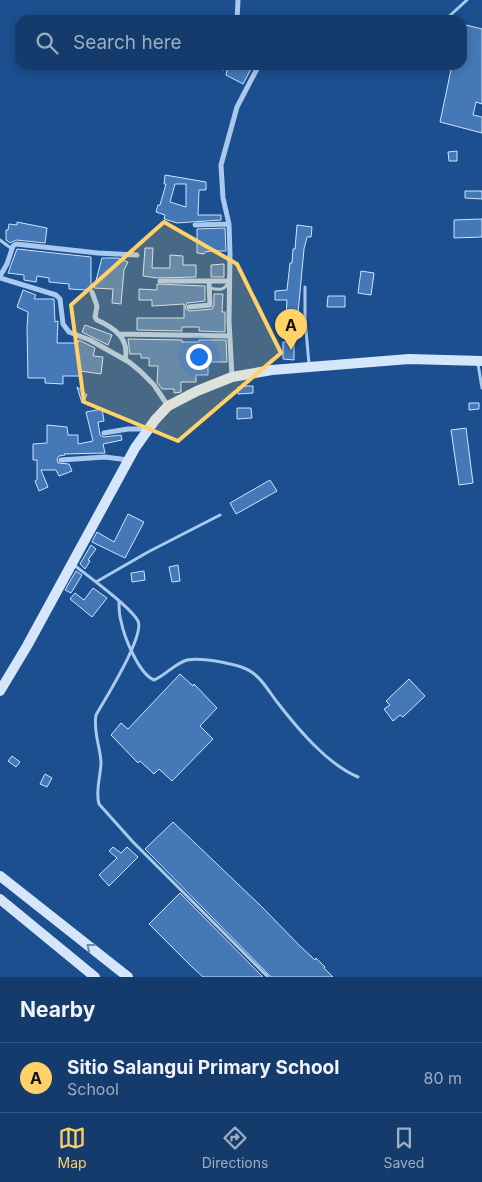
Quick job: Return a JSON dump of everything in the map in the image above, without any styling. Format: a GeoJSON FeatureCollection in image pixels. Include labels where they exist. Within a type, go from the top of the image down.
{"type":"FeatureCollection","features":[{"type":"Feature","properties":{"kind":"street"},"geometry":{"type":"LineString","coordinates":[[237,15],[238,0]]}},
{"type":"Feature","properties":{"kind":"street"},"geometry":{"type":"LineString","coordinates":[[232,377],[229,224],[223,198],[221,165],[236,107],[256,70]]}},
{"type":"Feature","properties":{"kind":"street"},"geometry":{"type":"LineString","coordinates":[[195,225],[229,224]]}},
{"type":"Feature","properties":{"kind":"street"},"geometry":{"type":"LineString","coordinates":[[137,254],[98,253],[16,244],[13,246],[0,277],[56,295],[60,299],[63,324],[69,332],[90,340],[98,347],[125,360],[147,378],[168,406]]}},
{"type":"Feature","properties":{"kind":"street"},"geometry":{"type":"LineString","coordinates":[[160,281],[229,281]]}},
{"type":"Feature","properties":{"kind":"street"},"geometry":{"type":"LineString","coordinates":[[189,307],[210,305],[210,282]]}},
{"type":"Feature","properties":{"kind":"street"},"geometry":{"type":"LineString","coordinates":[[92,292],[98,306],[95,317],[97,320],[125,341],[125,360]]}},
{"type":"Feature","properties":{"kind":"street"},"geometry":{"type":"LineString","coordinates":[[118,334],[230,336]]}},
{"type":"Feature","properties":{"kind":"street"},"geometry":{"type":"LineString","coordinates":[[0,691],[27,646],[128,460],[148,429],[168,406],[197,391],[232,377],[272,370],[409,359],[480,361]]}},
{"type":"Feature","properties":{"kind":"street"},"geometry":{"type":"LineString","coordinates":[[104,433],[128,429],[148,429]]}},
{"type":"Feature","properties":{"kind":"street"},"geometry":{"type":"LineString","coordinates":[[60,460],[105,457],[128,460]]}},
{"type":"Feature","properties":{"kind":"street"},"geometry":{"type":"LineString","coordinates":[[0,876],[128,977]]}},
{"type":"Feature","properties":{"kind":"street"},"geometry":{"type":"LineString","coordinates":[[0,899],[95,977]]}},
{"type":"Feature","properties":{"kind":"lane"},"geometry":{"type":"LineString","coordinates":[[450,15],[466,0]]}},
{"type":"Feature","properties":{"kind":"lane"},"geometry":{"type":"LineString","coordinates":[[0,240],[12,249]]}},
{"type":"Feature","properties":{"kind":"lane"},"geometry":{"type":"LineString","coordinates":[[210,288],[222,289],[227,286],[229,281]]}},
{"type":"Feature","properties":{"kind":"lane"},"geometry":{"type":"LineString","coordinates":[[305,287],[305,319],[309,367]]}},
{"type":"Feature","properties":{"kind":"lane"},"geometry":{"type":"LineString","coordinates":[[480,361],[482,388]]}},
{"type":"Feature","properties":{"kind":"lane"},"geometry":{"type":"LineString","coordinates":[[96,582],[148,552],[220,515]]}},
{"type":"Feature","properties":{"kind":"lane"},"geometry":{"type":"LineString","coordinates":[[72,563],[119,601],[138,622],[139,632],[132,650],[96,715],[94,724],[101,764],[97,799],[99,804],[133,842],[268,977]]}},
{"type":"Feature","properties":{"kind":"lane"},"geometry":{"type":"LineString","coordinates":[[119,601],[120,621],[126,642],[140,668],[150,678],[154,680],[179,663],[188,660],[215,661],[245,667],[255,674],[293,723],[314,744],[348,773],[358,777]]}},
{"type":"Feature","properties":{"kind":"highlighted area"},"geometry":{"type":"Polygon","coordinates":[[[164,222],[237,264],[281,353],[178,441],[84,402],[71,305],[164,222]]]}},
{"type":"Feature","properties":{"kind":"building"},"geometry":{"type":"Polygon","coordinates":[[[467,25],[482,29],[482,104],[476,102],[473,115],[482,117],[482,133],[440,122],[451,70],[467,70],[467,25]]]}},
{"type":"Feature","properties":{"kind":"building"},"geometry":{"type":"Polygon","coordinates":[[[227,70],[250,70],[243,84],[226,75],[227,70]]]}},
{"type":"Feature","properties":{"kind":"building"},"geometry":{"type":"Polygon","coordinates":[[[457,151],[457,161],[449,161],[448,152],[457,151]]]}},
{"type":"Feature","properties":{"kind":"building"},"geometry":{"type":"Polygon","coordinates":[[[165,175],[206,182],[206,190],[199,190],[198,215],[221,215],[221,220],[177,223],[164,219],[165,215],[156,212],[166,184],[164,184],[165,175]],[[175,184],[170,202],[186,207],[186,184],[175,184]]]}},
{"type":"Feature","properties":{"kind":"building"},"geometry":{"type":"Polygon","coordinates":[[[465,191],[482,191],[482,199],[465,198],[465,191]]]}},
{"type":"Feature","properties":{"kind":"building"},"geometry":{"type":"Polygon","coordinates":[[[482,219],[482,237],[454,238],[454,220],[482,219]]]}},
{"type":"Feature","properties":{"kind":"building"},"geometry":{"type":"Polygon","coordinates":[[[17,222],[47,228],[45,243],[16,240],[10,243],[6,240],[6,230],[8,230],[9,224],[17,225],[17,222]]]}},
{"type":"Feature","properties":{"kind":"building"},"geometry":{"type":"Polygon","coordinates":[[[297,225],[312,227],[311,237],[307,237],[304,249],[297,324],[288,324],[288,317],[286,317],[287,300],[275,300],[275,291],[287,290],[290,263],[292,263],[293,249],[295,249],[297,225]]]}},
{"type":"Feature","properties":{"kind":"building"},"geometry":{"type":"Polygon","coordinates":[[[225,228],[226,251],[197,253],[197,229],[225,228]]]}},
{"type":"Feature","properties":{"kind":"building"},"geometry":{"type":"Polygon","coordinates":[[[145,248],[153,248],[152,268],[170,268],[170,255],[183,256],[183,265],[196,265],[196,277],[157,278],[143,276],[145,248]]]}},
{"type":"Feature","properties":{"kind":"building"},"geometry":{"type":"Polygon","coordinates":[[[17,249],[91,257],[91,288],[88,290],[69,289],[69,284],[49,282],[49,278],[37,276],[36,282],[24,280],[24,275],[8,273],[17,249]]]}},
{"type":"Feature","properties":{"kind":"building"},"geometry":{"type":"Polygon","coordinates":[[[102,258],[118,258],[128,262],[124,270],[121,304],[112,303],[113,289],[94,288],[102,258]]]}},
{"type":"Feature","properties":{"kind":"building"},"geometry":{"type":"Polygon","coordinates":[[[224,264],[224,277],[211,277],[211,265],[224,264]]]}},
{"type":"Feature","properties":{"kind":"building"},"geometry":{"type":"Polygon","coordinates":[[[361,271],[374,273],[371,295],[358,293],[361,271]]]}},
{"type":"Feature","properties":{"kind":"building"},"geometry":{"type":"Polygon","coordinates":[[[157,284],[205,286],[205,301],[187,303],[185,308],[189,311],[212,309],[214,294],[223,294],[222,312],[225,312],[225,332],[199,331],[199,327],[182,327],[182,331],[137,330],[137,318],[184,318],[184,304],[152,306],[152,300],[139,300],[139,289],[157,290],[157,284]]]}},
{"type":"Feature","properties":{"kind":"building"},"geometry":{"type":"Polygon","coordinates":[[[23,290],[36,295],[34,299],[54,299],[55,322],[58,321],[57,343],[78,343],[79,340],[95,348],[93,356],[103,357],[101,374],[80,371],[80,376],[63,376],[63,384],[45,383],[45,378],[28,378],[28,312],[17,307],[23,290]]]}},
{"type":"Feature","properties":{"kind":"building"},"geometry":{"type":"Polygon","coordinates":[[[328,296],[345,296],[345,307],[327,307],[328,296]]]}},
{"type":"Feature","properties":{"kind":"building"},"geometry":{"type":"Polygon","coordinates":[[[85,325],[112,335],[108,345],[82,332],[85,325]]]}},
{"type":"Feature","properties":{"kind":"building"},"geometry":{"type":"Polygon","coordinates":[[[128,339],[182,340],[182,342],[226,340],[227,362],[208,362],[208,375],[196,375],[196,382],[181,382],[181,392],[174,393],[174,389],[162,389],[157,382],[158,366],[149,366],[149,358],[141,358],[141,354],[130,354],[128,339]]]}},
{"type":"Feature","properties":{"kind":"building"},"geometry":{"type":"Polygon","coordinates":[[[283,342],[294,342],[294,360],[283,359],[283,342]]]}},
{"type":"Feature","properties":{"kind":"building"},"geometry":{"type":"Polygon","coordinates":[[[253,386],[253,393],[238,394],[238,387],[253,386]]]}},
{"type":"Feature","properties":{"kind":"building"},"geometry":{"type":"Polygon","coordinates":[[[77,387],[87,395],[82,403],[77,387]]]}},
{"type":"Feature","properties":{"kind":"building"},"geometry":{"type":"Polygon","coordinates":[[[469,403],[479,403],[479,409],[469,410],[469,403]]]}},
{"type":"Feature","properties":{"kind":"building"},"geometry":{"type":"Polygon","coordinates":[[[237,408],[251,408],[252,418],[237,419],[237,408]]]}},
{"type":"Feature","properties":{"kind":"building"},"geometry":{"type":"Polygon","coordinates":[[[102,409],[104,421],[98,422],[100,435],[104,437],[121,435],[122,440],[103,444],[105,453],[64,454],[59,456],[57,459],[58,463],[69,464],[72,471],[59,476],[56,470],[41,470],[48,487],[39,491],[35,481],[37,480],[37,460],[33,460],[33,444],[47,443],[47,425],[67,427],[68,435],[78,435],[78,444],[93,441],[86,412],[102,409]]]}},
{"type":"Feature","properties":{"kind":"building"},"geometry":{"type":"Polygon","coordinates":[[[466,428],[473,483],[459,485],[451,430],[466,428]]]}},
{"type":"Feature","properties":{"kind":"building"},"geometry":{"type":"Polygon","coordinates":[[[270,480],[277,491],[236,514],[230,503],[270,480]]]}},
{"type":"Feature","properties":{"kind":"building"},"geometry":{"type":"Polygon","coordinates":[[[128,514],[144,522],[125,558],[92,542],[97,532],[114,542],[128,514]]]}},
{"type":"Feature","properties":{"kind":"building"},"geometry":{"type":"Polygon","coordinates":[[[91,545],[96,549],[88,560],[90,561],[85,569],[80,564],[91,545]]]}},
{"type":"Feature","properties":{"kind":"building"},"geometry":{"type":"Polygon","coordinates":[[[178,565],[180,581],[172,582],[169,567],[178,565]]]}},
{"type":"Feature","properties":{"kind":"building"},"geometry":{"type":"Polygon","coordinates":[[[76,571],[82,575],[71,593],[65,590],[76,571]]]}},
{"type":"Feature","properties":{"kind":"building"},"geometry":{"type":"Polygon","coordinates":[[[144,571],[145,580],[132,582],[131,573],[144,571]]]}},
{"type":"Feature","properties":{"kind":"building"},"geometry":{"type":"Polygon","coordinates":[[[93,588],[107,598],[92,617],[70,599],[75,593],[84,600],[93,588]]]}},
{"type":"Feature","properties":{"kind":"building"},"geometry":{"type":"Polygon","coordinates":[[[180,674],[193,686],[194,684],[217,708],[200,726],[213,739],[172,781],[159,769],[154,774],[140,761],[138,763],[111,735],[121,723],[128,729],[180,674]]]}},
{"type":"Feature","properties":{"kind":"building"},"geometry":{"type":"Polygon","coordinates":[[[409,679],[425,696],[403,717],[400,715],[393,721],[384,709],[390,705],[386,701],[409,679]]]}},
{"type":"Feature","properties":{"kind":"building"},"geometry":{"type":"Polygon","coordinates":[[[12,756],[20,762],[16,767],[8,761],[12,756]]]}},
{"type":"Feature","properties":{"kind":"building"},"geometry":{"type":"Polygon","coordinates":[[[45,774],[52,778],[47,787],[40,784],[45,774]]]}},
{"type":"Feature","properties":{"kind":"building"},"geometry":{"type":"Polygon","coordinates":[[[173,822],[299,945],[315,960],[316,958],[333,977],[271,977],[145,849],[173,822]]]}},
{"type":"Feature","properties":{"kind":"building"},"geometry":{"type":"Polygon","coordinates":[[[113,847],[121,853],[127,847],[138,857],[109,886],[99,875],[117,858],[109,851],[113,847]]]}},
{"type":"Feature","properties":{"kind":"building"},"geometry":{"type":"Polygon","coordinates":[[[180,893],[263,977],[203,977],[149,924],[180,893]]]}},
{"type":"Feature","properties":{"kind":"place","name":"Sitio Salangui Primary School"},"geometry":{"type":"Point","coordinates":[291,350]}}]}
